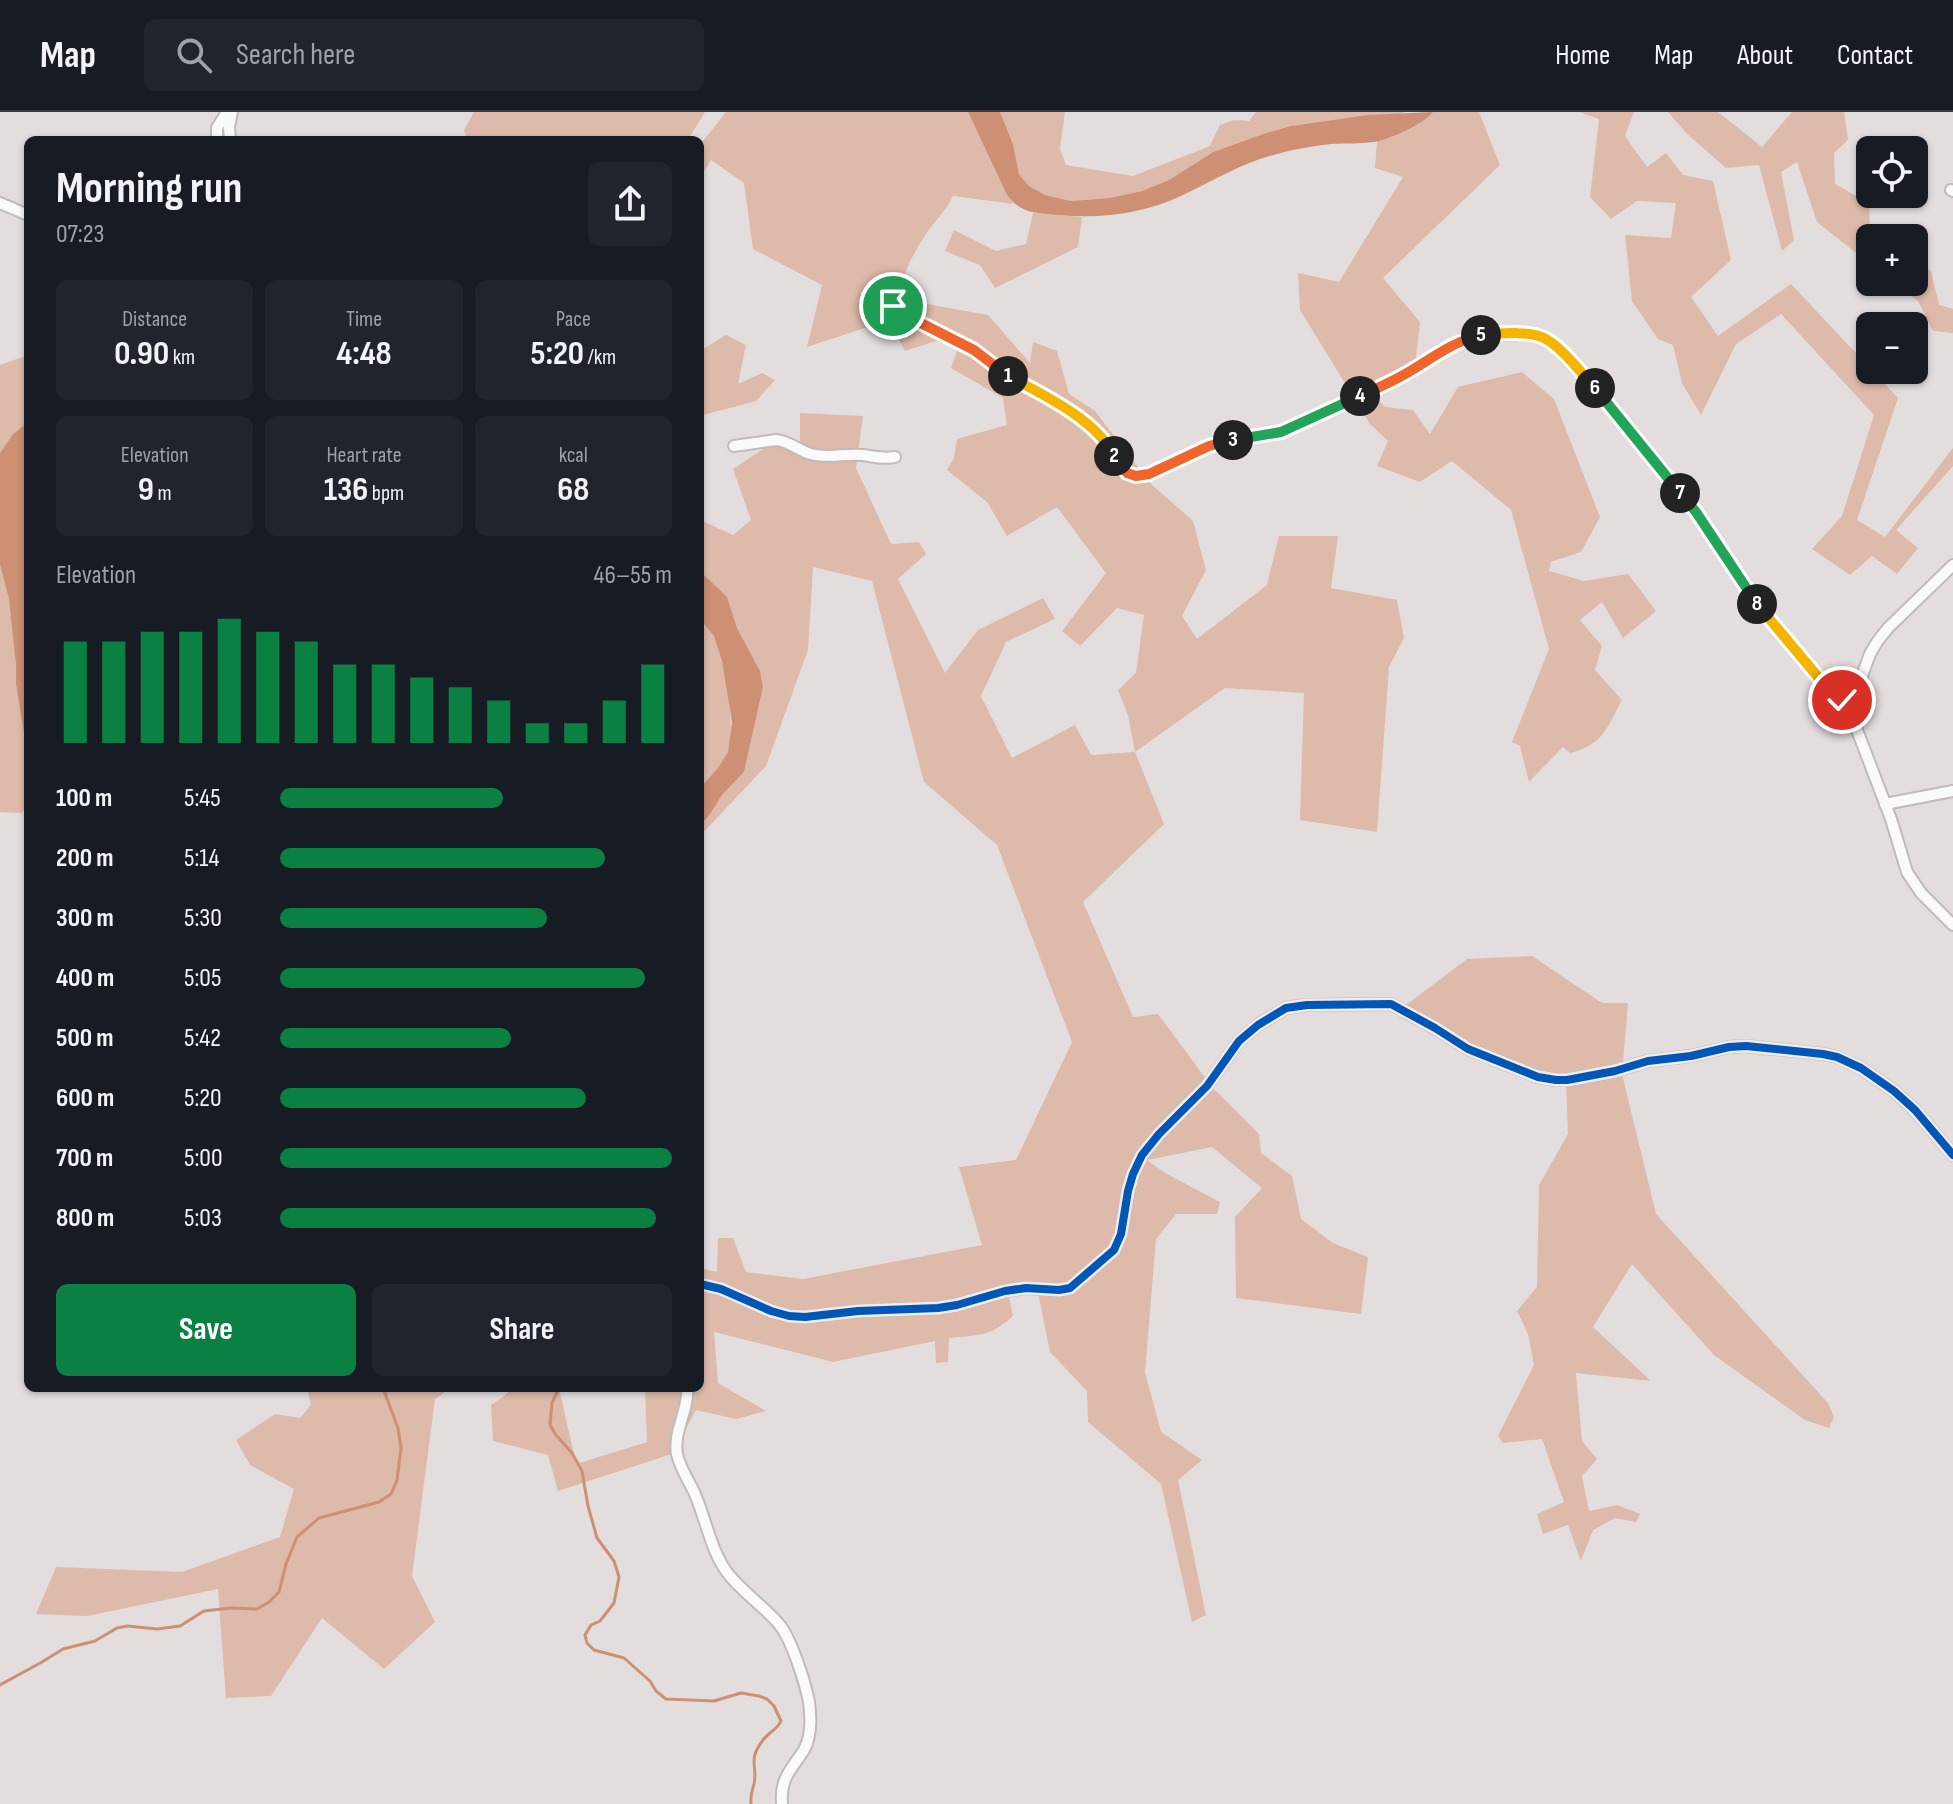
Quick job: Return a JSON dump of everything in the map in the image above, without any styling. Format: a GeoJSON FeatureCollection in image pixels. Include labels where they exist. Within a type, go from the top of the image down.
{"type":"FeatureCollection","features":[{"type":"Feature","properties":{"kind":"street"},"geometry":{"type":"LineString","coordinates":[[217,136],[217,128],[230,112]]}},
{"type":"Feature","properties":{"kind":"street"},"geometry":{"type":"LineString","coordinates":[[230,112],[230,136]]}},
{"type":"Feature","properties":{"kind":"street"},"geometry":{"type":"LineString","coordinates":[[0,203],[24,213]]}},
{"type":"Feature","properties":{"kind":"street"},"geometry":{"type":"LineString","coordinates":[[893,306],[974,350],[1008,376],[1063,406],[1105,440],[1127,473],[1136,476],[1149,474],[1209,446],[1281,432],[1387,383],[1464,339],[1502,334],[1543,337],[1595,388],[1696,512],[1752,597],[1834,696],[1853,700]]}},
{"type":"Feature","properties":{"kind":"street"},"geometry":{"type":"LineString","coordinates":[[734,446],[776,440],[827,457],[895,457]]}},
{"type":"Feature","properties":{"kind":"street"},"geometry":{"type":"LineString","coordinates":[[1953,565],[1877,642],[1853,700],[1857,730],[1907,872],[1921,893],[1953,925]]}},
{"type":"Feature","properties":{"kind":"street"},"geometry":{"type":"LineString","coordinates":[[1885,804],[1953,791]]}},
{"type":"Feature","properties":{"kind":"street"},"geometry":{"type":"LineString","coordinates":[[704,1285],[771,1311],[805,1317],[947,1307],[1005,1291],[1070,1288],[1114,1250],[1121,1234],[1133,1174],[1142,1155],[1159,1134],[1207,1086],[1239,1041],[1286,1008],[1307,1005],[1391,1004],[1468,1049],[1538,1077],[1556,1080],[1729,1047],[1808,1051],[1837,1057],[1861,1068],[1894,1091],[1915,1110],[1953,1155]]}},
{"type":"Feature","properties":{"kind":"street"},"geometry":{"type":"LineString","coordinates":[[687,1392],[676,1449],[680,1466],[728,1574],[780,1624],[786,1634],[809,1703],[810,1735],[781,1788],[782,1804]]}},
{"type":"Feature","properties":{"kind":"shaded area"},"geometry":{"type":"Polygon","coordinates":[[[474,112],[705,112],[690,136],[466,136],[464,130],[474,112]]]}},
{"type":"Feature","properties":{"kind":"shaded area"},"geometry":{"type":"Polygon","coordinates":[[[726,112],[968,112],[1013,204],[953,196],[915,252],[904,276],[899,299],[988,315],[1030,363],[1033,342],[1057,351],[1069,394],[1095,411],[1150,483],[1193,521],[1206,570],[1182,616],[1197,639],[1267,585],[1279,536],[1338,536],[1331,588],[1397,600],[1404,638],[1389,667],[1377,832],[1300,820],[1304,693],[1225,688],[1135,752],[1128,715],[1118,690],[1136,673],[1144,615],[1117,608],[1080,646],[1062,631],[1106,573],[1057,507],[1007,536],[987,502],[947,470],[954,458],[957,439],[1007,425],[1003,398],[951,368],[960,343],[949,337],[905,351],[889,320],[807,347],[822,285],[753,249],[744,183],[711,160],[704,171],[704,140],[726,112]]]}},
{"type":"Feature","properties":{"kind":"shaded area"},"geometry":{"type":"Polygon","coordinates":[[[968,112],[1000,112],[1013,144],[1019,174],[1029,186],[1045,195],[1071,201],[1142,191],[1169,180],[1213,152],[1291,126],[1367,115],[1433,112],[1415,126],[1380,141],[1331,144],[1264,158],[1153,207],[1122,214],[1074,216],[1035,213],[1022,209],[1011,200],[968,112]]]}},
{"type":"Feature","properties":{"kind":"shaded area"},"geometry":{"type":"Polygon","coordinates":[[[1000,112],[1065,112],[1060,149],[1066,165],[1133,176],[1210,146],[1220,125],[1234,120],[1249,121],[1256,112],[1405,112],[1291,126],[1213,152],[1169,180],[1142,191],[1071,201],[1045,195],[1029,186],[1019,174],[1013,144],[1000,112]]]}},
{"type":"Feature","properties":{"kind":"shaded area"},"geometry":{"type":"Polygon","coordinates":[[[1433,112],[1479,112],[1500,165],[1383,278],[1420,322],[1414,374],[1374,395],[1385,407],[1413,410],[1430,434],[1458,387],[1522,372],[1554,399],[1600,517],[1581,552],[1551,562],[1549,571],[1584,581],[1628,574],[1656,611],[1623,638],[1602,602],[1580,620],[1602,646],[1595,670],[1622,700],[1608,727],[1597,740],[1570,753],[1563,747],[1529,782],[1520,746],[1512,742],[1549,649],[1511,510],[1452,461],[1420,482],[1377,466],[1388,441],[1370,424],[1300,310],[1298,273],[1339,282],[1403,177],[1375,168],[1377,142],[1414,126],[1433,112]]]}},
{"type":"Feature","properties":{"kind":"shaded area"},"geometry":{"type":"Polygon","coordinates":[[[1579,112],[1634,112],[1625,136],[1647,167],[1666,153],[1683,175],[1713,181],[1731,260],[1691,297],[1718,336],[1791,284],[1856,353],[1856,384],[1885,384],[1898,398],[1857,520],[1885,537],[1953,448],[1953,466],[1896,530],[1918,548],[1897,574],[1872,556],[1850,575],[1812,549],[1842,516],[1874,415],[1781,314],[1736,344],[1701,415],[1682,383],[1673,345],[1658,339],[1632,301],[1625,235],[1671,238],[1676,203],[1637,201],[1611,219],[1590,197],[1599,119],[1579,112]]]}},
{"type":"Feature","properties":{"kind":"shaded area"},"geometry":{"type":"Polygon","coordinates":[[[1668,112],[1718,112],[1762,147],[1792,112],[1844,112],[1848,140],[1834,153],[1835,184],[1856,196],[1856,208],[1869,208],[1870,224],[1856,224],[1856,253],[1817,222],[1797,162],[1781,172],[1794,240],[1782,251],[1759,165],[1726,168],[1686,133],[1668,112]]]}},
{"type":"Feature","properties":{"kind":"shaded area"},"geometry":{"type":"Polygon","coordinates":[[[1033,213],[1082,217],[1078,247],[995,288],[980,265],[945,251],[954,230],[996,251],[1026,244],[1033,213]]]}},
{"type":"Feature","properties":{"kind":"shaded area"},"geometry":{"type":"Polygon","coordinates":[[[1928,269],[1939,305],[1953,309],[1953,333],[1933,331],[1928,312],[1924,312],[1911,296],[1928,296],[1928,269]]]}},
{"type":"Feature","properties":{"kind":"shaded area"},"geometry":{"type":"Polygon","coordinates":[[[726,335],[746,345],[738,384],[762,373],[775,380],[756,401],[704,415],[704,349],[726,335]]]}},
{"type":"Feature","properties":{"kind":"shaded area"},"geometry":{"type":"Polygon","coordinates":[[[24,356],[24,425],[13,434],[0,453],[0,365],[24,356]]]}},
{"type":"Feature","properties":{"kind":"shaded area"},"geometry":{"type":"Polygon","coordinates":[[[800,413],[863,416],[856,468],[891,544],[919,542],[926,554],[898,579],[945,673],[978,630],[1043,598],[1055,619],[1006,642],[981,696],[1012,758],[1075,725],[1091,755],[1135,752],[1164,824],[1083,902],[1133,1017],[1158,1014],[1212,1087],[1259,1134],[1261,1153],[1292,1176],[1301,1219],[1333,1243],[1368,1257],[1361,1314],[1236,1298],[1235,1217],[1262,1188],[1212,1147],[1147,1160],[1220,1202],[1217,1214],[1176,1214],[1156,1239],[1145,1372],[1161,1432],[1202,1460],[1178,1480],[1206,1615],[1192,1622],[1161,1484],[1088,1422],[1087,1391],[1050,1352],[1038,1293],[1009,1297],[1013,1316],[991,1331],[949,1338],[948,1362],[936,1363],[935,1341],[833,1362],[714,1332],[718,1383],[766,1411],[736,1419],[696,1410],[681,1438],[678,1452],[558,1491],[548,1455],[493,1441],[491,1405],[507,1392],[560,1392],[576,1464],[647,1442],[645,1392],[704,1392],[704,1269],[717,1272],[718,1238],[733,1238],[746,1272],[803,1279],[982,1245],[959,1167],[1016,1160],[1072,1042],[997,845],[924,782],[872,581],[813,567],[808,650],[766,766],[704,832],[704,821],[722,795],[744,772],[763,687],[760,671],[737,628],[727,598],[704,575],[704,522],[733,535],[751,520],[733,469],[775,441],[800,450],[800,413]]]}},
{"type":"Feature","properties":{"kind":"shaded area"},"geometry":{"type":"Polygon","coordinates":[[[24,425],[24,733],[16,684],[9,599],[0,565],[0,453],[13,434],[24,425]]]}},
{"type":"Feature","properties":{"kind":"shaded area"},"geometry":{"type":"Polygon","coordinates":[[[0,565],[9,599],[16,684],[24,726],[24,811],[0,812],[0,565]]]}},
{"type":"Feature","properties":{"kind":"shaded area"},"geometry":{"type":"Polygon","coordinates":[[[704,575],[727,597],[737,628],[760,671],[763,687],[744,772],[722,795],[704,821],[704,784],[728,752],[732,722],[722,661],[714,636],[704,624],[704,575]]]}},
{"type":"Feature","properties":{"kind":"shaded area"},"geometry":{"type":"Polygon","coordinates":[[[704,624],[714,635],[719,649],[726,679],[731,729],[727,754],[704,784],[704,624]]]}},
{"type":"Feature","properties":{"kind":"shaded area"},"geometry":{"type":"Polygon","coordinates":[[[1532,956],[1602,1003],[1628,1003],[1622,1074],[1656,1214],[1828,1403],[1834,1417],[1829,1428],[1805,1420],[1714,1355],[1632,1264],[1593,1327],[1651,1381],[1576,1373],[1582,1441],[1597,1459],[1582,1476],[1589,1511],[1617,1505],[1640,1514],[1636,1522],[1615,1518],[1593,1530],[1581,1561],[1568,1525],[1543,1534],[1537,1514],[1564,1502],[1542,1439],[1503,1443],[1498,1436],[1534,1365],[1528,1334],[1517,1311],[1537,1287],[1539,1185],[1568,1134],[1566,1081],[1464,1049],[1402,1008],[1467,959],[1532,956]]]}},
{"type":"Feature","properties":{"kind":"shaded area"},"geometry":{"type":"Polygon","coordinates":[[[308,1392],[445,1392],[435,1399],[412,1576],[435,1622],[384,1669],[322,1618],[271,1696],[226,1698],[218,1589],[87,1616],[36,1614],[56,1567],[182,1572],[280,1537],[294,1489],[250,1465],[236,1440],[275,1414],[300,1418],[311,1405],[308,1392]]]}},
{"type":"Feature","properties":{"kind":"waterway"},"geometry":{"type":"LineString","coordinates":[[0,1685],[63,1649],[95,1641],[117,1628],[180,1626],[204,1611],[257,1609],[269,1602],[279,1592],[297,1537],[319,1518],[379,1502],[391,1494],[397,1480],[401,1448],[398,1428],[384,1392]]}},
{"type":"Feature","properties":{"kind":"waterway"},"geometry":{"type":"LineString","coordinates":[[557,1392],[552,1403],[550,1425],[582,1471],[597,1538],[614,1561],[619,1577],[614,1603],[600,1621],[591,1625],[585,1635],[587,1643],[594,1650],[624,1658],[666,1699],[714,1701],[741,1693],[767,1699],[781,1721],[755,1753],[751,1804]]}},
{"type":"Feature","properties":{"kind":"cycle path"},"geometry":{"type":"LineString","coordinates":[[893,306],[974,350],[1008,376],[1063,406],[1105,440],[1127,473],[1136,476],[1149,474],[1209,446],[1281,432],[1376,389],[1464,339],[1481,335],[1527,334],[1543,337],[1595,388],[1696,512],[1752,597],[1834,696],[1853,700]]}},
{"type":"Feature","properties":{"kind":"cycle path"},"geometry":{"type":"LineString","coordinates":[[704,1285],[771,1311],[805,1317],[858,1311],[938,1308],[1005,1291],[1070,1288],[1114,1250],[1121,1234],[1133,1174],[1142,1155],[1159,1134],[1207,1086],[1239,1041],[1286,1008],[1307,1005],[1391,1004],[1468,1049],[1538,1077],[1556,1080],[1729,1047],[1746,1046],[1837,1057],[1861,1068],[1894,1091],[1915,1110],[1953,1155]]}},
{"type":"Feature","properties":{"kind":"route"},"geometry":{"type":"LineString","coordinates":[[893,306],[974,350],[1008,376],[1063,406],[1105,440],[1127,473],[1136,476],[1149,474],[1209,446],[1281,432],[1376,389],[1464,339],[1502,334],[1543,337],[1595,388],[1696,512],[1769,620],[1834,696],[1842,700]]}}]}
